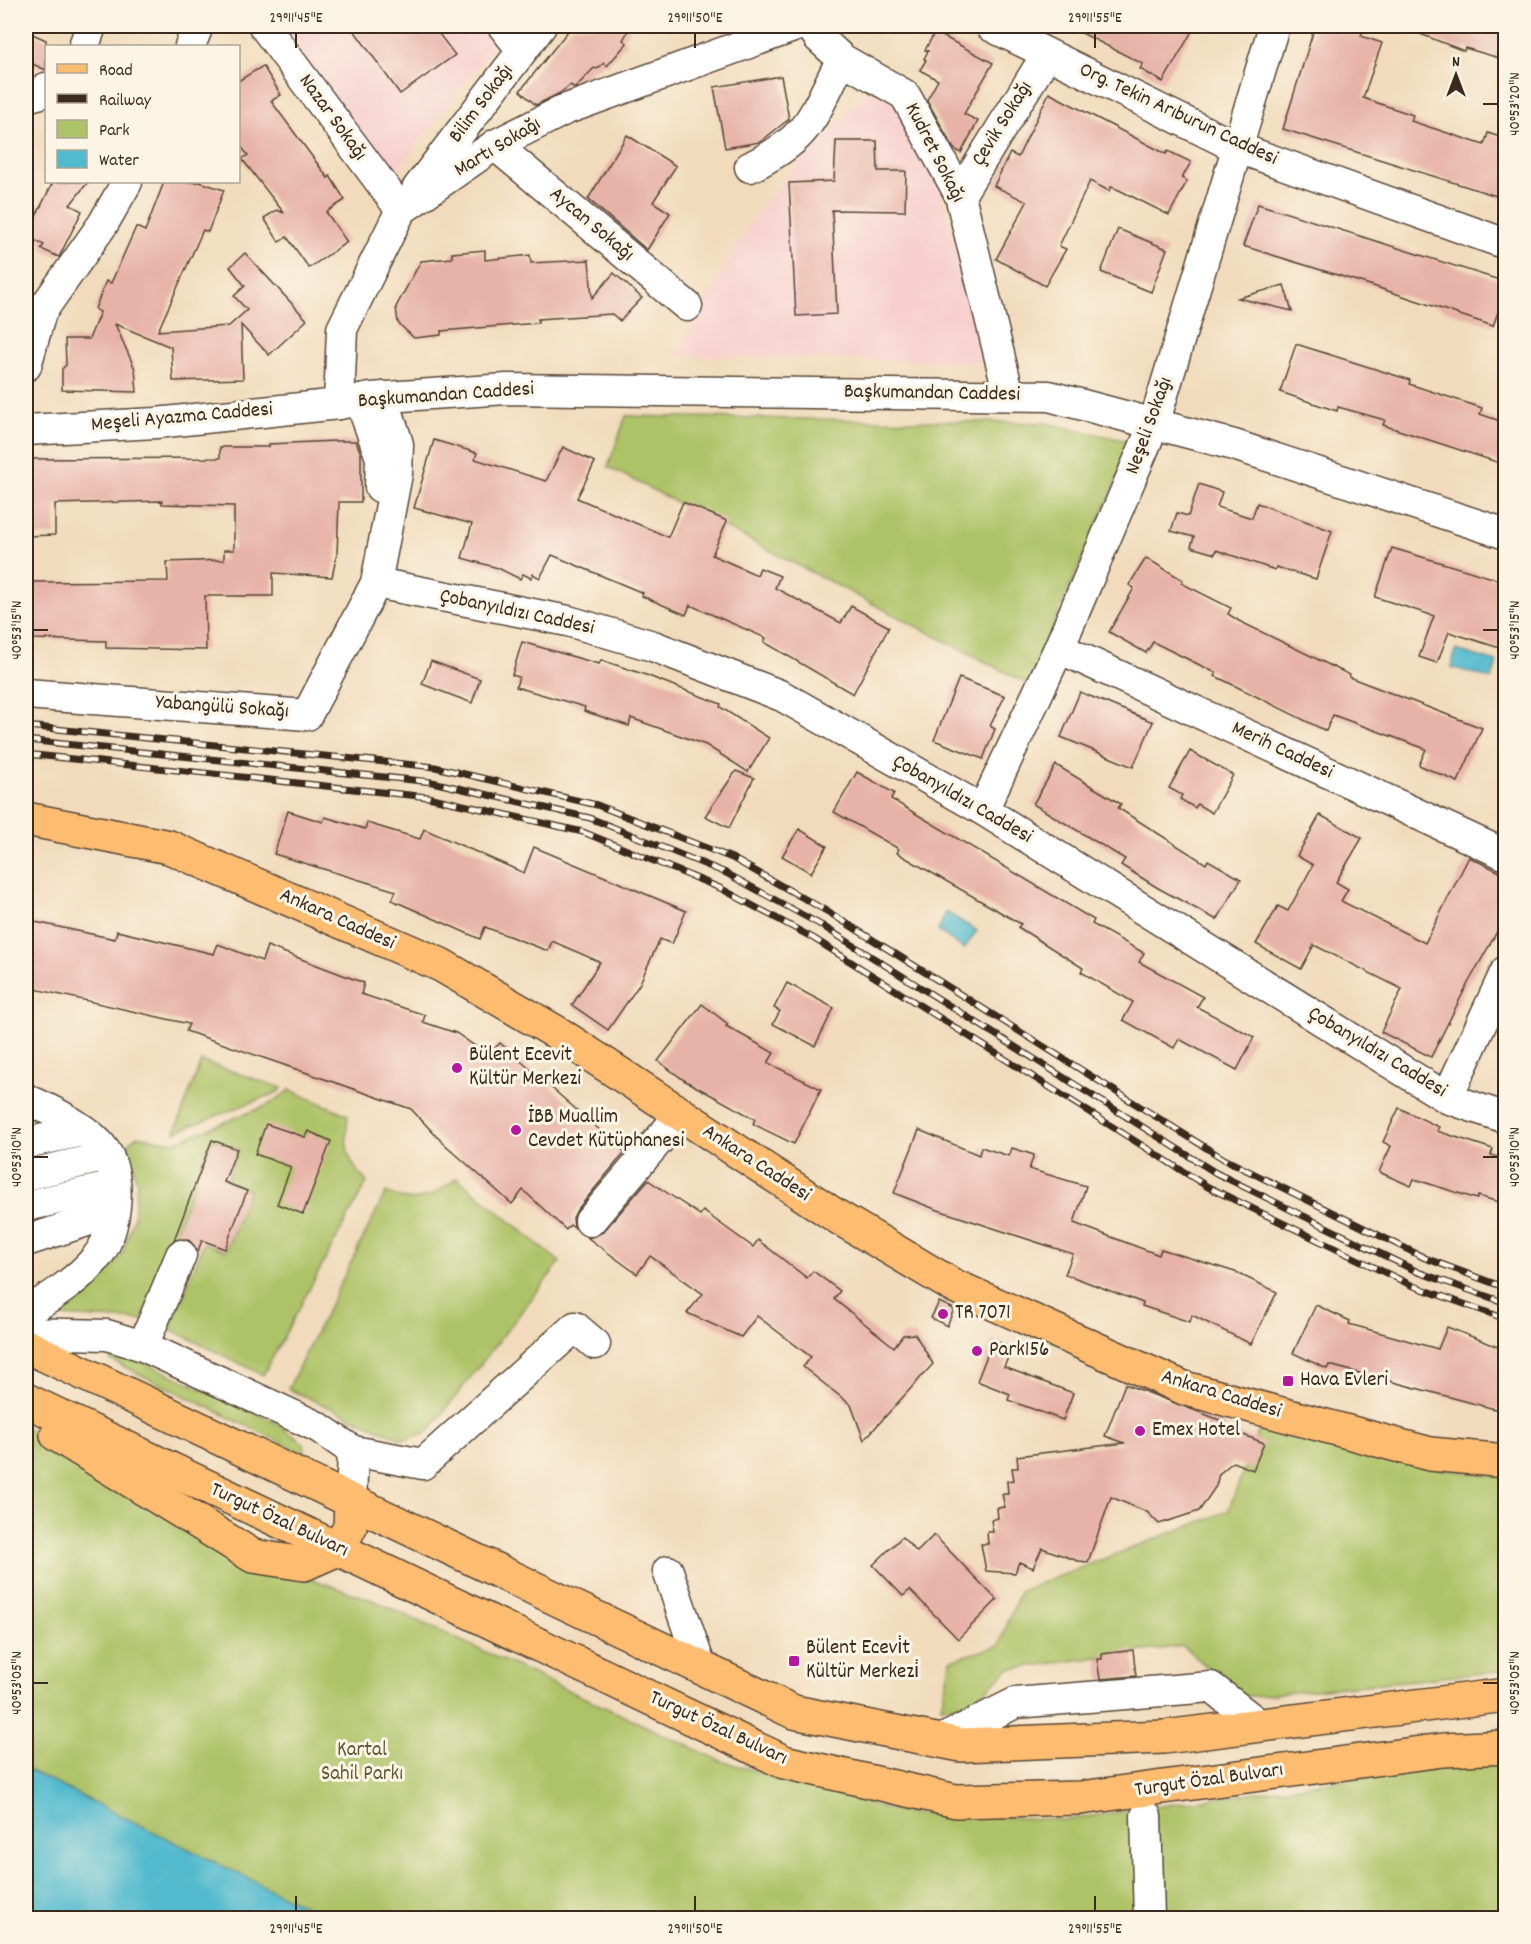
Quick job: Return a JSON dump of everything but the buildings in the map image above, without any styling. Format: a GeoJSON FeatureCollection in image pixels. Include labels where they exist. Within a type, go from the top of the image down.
{"type":"FeatureCollection","features":[{"type":"Feature","properties":{"kind":"main road","name":"Ankara Caddesi"},"geometry":{"type":"LineString","coordinates":[[26,819],[169,847],[441,965],[559,1034],[836,1216],[951,1285],[1184,1388],[1430,1454],[1506,1461]]}},
{"type":"Feature","properties":{"kind":"main road"},"geometry":{"type":"LineString","coordinates":[[26,1346],[794,1712],[961,1745],[1164,1737],[1506,1695]]}},
{"type":"Feature","properties":{"kind":"main road","name":"Turgut Özal Bulvarı"},"geometry":{"type":"LineString","coordinates":[[26,1400],[784,1762],[956,1801],[1080,1798],[1443,1750],[1506,1747]]}},
{"type":"Feature","properties":{"kind":"main road"},"geometry":{"type":"LineString","coordinates":[[26,1416],[253,1556],[304,1564],[338,1549],[350,1527],[351,1501]]}},
{"type":"Feature","properties":{"kind":"street"},"geometry":{"type":"LineString","coordinates":[[84,45],[92,26]]}},
{"type":"Feature","properties":{"kind":"street"},"geometry":{"type":"LineString","coordinates":[[190,45],[198,26]]}},
{"type":"Feature","properties":{"kind":"street","name":"Nazar Sokağı"},"geometry":{"type":"LineString","coordinates":[[264,26],[401,210]]}},
{"type":"Feature","properties":{"kind":"street"},"geometry":{"type":"LineString","coordinates":[[503,26],[522,50]]}},
{"type":"Feature","properties":{"kind":"street","name":"Bilim Sokağı"},"geometry":{"type":"LineString","coordinates":[[401,210],[541,26]]}},
{"type":"Feature","properties":{"kind":"street","name":"Martı Sokağı"},"geometry":{"type":"LineString","coordinates":[[361,400],[342,329],[401,210],[495,145],[564,110],[796,26]]}},
{"type":"Feature","properties":{"kind":"street","name":"Kudret Sokağı"},"geometry":{"type":"LineString","coordinates":[[811,26],[819,38],[842,58],[905,95],[960,195],[1009,395]]}},
{"type":"Feature","properties":{"kind":"street","name":"Org. Tekin Arıburun Caddesi"},"geometry":{"type":"LineString","coordinates":[[991,26],[1239,148],[1506,244]]}},
{"type":"Feature","properties":{"kind":"street","name":"Neşeli Sokağı"},"geometry":{"type":"LineString","coordinates":[[983,810],[1059,648],[1154,424],[1274,26]]}},
{"type":"Feature","properties":{"kind":"street","name":"Çevik Sokağı"},"geometry":{"type":"LineString","coordinates":[[960,195],[1047,54]]}},
{"type":"Feature","properties":{"kind":"street"},"geometry":{"type":"LineString","coordinates":[[750,167],[770,157],[803,131],[818,108],[842,58]]}},
{"type":"Feature","properties":{"kind":"street"},"geometry":{"type":"LineString","coordinates":[[26,98],[41,93],[45,89]]}},
{"type":"Feature","properties":{"kind":"street","name":"Aycan Sokağı"},"geometry":{"type":"LineString","coordinates":[[495,145],[687,306]]}},
{"type":"Feature","properties":{"kind":"street"},"geometry":{"type":"LineString","coordinates":[[26,366],[33,303],[103,224],[126,183]]}},
{"type":"Feature","properties":{"kind":"street","name":"Başkumandan Caddesi"},"geometry":{"type":"LineString","coordinates":[[361,400],[507,389],[1049,396],[1234,445],[1506,534]]}},
{"type":"Feature","properties":{"kind":"street","name":"Meşeli Ayazma Caddesi"},"geometry":{"type":"LineString","coordinates":[[26,430],[156,423],[361,400]]}},
{"type":"Feature","properties":{"kind":"street","name":"Yabangülü Sokağı"},"geometry":{"type":"LineString","coordinates":[[26,694],[307,715],[376,583],[397,474],[398,444],[361,400]]}},
{"type":"Feature","properties":{"kind":"street","name":"Çobanyıldızı Caddesi"},"geometry":{"type":"LineString","coordinates":[[376,583],[568,621],[653,646],[782,696],[983,810],[1447,1098],[1506,1118]]}},
{"type":"Feature","properties":{"kind":"street","name":"Merih Caddesi"},"geometry":{"type":"LineString","coordinates":[[1059,648],[1506,855]]}},
{"type":"Feature","properties":{"kind":"street"},"geometry":{"type":"LineString","coordinates":[[1447,1098],[1506,971]]}},
{"type":"Feature","properties":{"kind":"street"},"geometry":{"type":"LineString","coordinates":[[26,1310],[59,1291],[97,1258],[115,1210],[115,1186],[108,1156],[95,1140],[82,1131],[32,1105]]}},
{"type":"Feature","properties":{"kind":"street"},"geometry":{"type":"LineString","coordinates":[[590,1221],[681,1114]]}},
{"type":"Feature","properties":{"kind":"street"},"geometry":{"type":"LineString","coordinates":[[26,1143],[82,1131]]}},
{"type":"Feature","properties":{"kind":"street"},"geometry":{"type":"LineString","coordinates":[[26,1175],[108,1156]]}},
{"type":"Feature","properties":{"kind":"street"},"geometry":{"type":"LineString","coordinates":[[26,1206],[115,1186]]}},
{"type":"Feature","properties":{"kind":"street"},"geometry":{"type":"LineString","coordinates":[[26,1241],[99,1217],[112,1222]]}},
{"type":"Feature","properties":{"kind":"street"},"geometry":{"type":"LineString","coordinates":[[143,1346],[181,1255]]}},
{"type":"Feature","properties":{"kind":"street"},"geometry":{"type":"LineString","coordinates":[[26,1334],[107,1335],[143,1346],[318,1427],[353,1451],[423,1464],[574,1328],[595,1344]]}},
{"type":"Feature","properties":{"kind":"street"},"geometry":{"type":"LineString","coordinates":[[351,1501],[353,1451]]}},
{"type":"Feature","properties":{"kind":"street"},"geometry":{"type":"LineString","coordinates":[[668,1571],[701,1668]]}},
{"type":"Feature","properties":{"kind":"street"},"geometry":{"type":"LineString","coordinates":[[941,1740],[1015,1703],[1211,1687],[1260,1725]]}},
{"type":"Feature","properties":{"kind":"street"},"geometry":{"type":"LineString","coordinates":[[1146,1816],[1149,1918]]}},
{"type":"Feature","properties":{"kind":"shaded area"},"geometry":{"type":"Polygon","coordinates":[[[283,26],[489,26],[499,39],[394,175],[283,26]]]}},
{"type":"Feature","properties":{"kind":"shaded area"},"geometry":{"type":"Polygon","coordinates":[[[873,86],[905,101],[934,169],[988,362],[676,356],[755,215],[804,157],[873,86]]]}},
{"type":"Feature","properties":{"kind":"green space"},"geometry":{"type":"Polygon","coordinates":[[[626,416],[1045,423],[1133,442],[1028,684],[608,467],[626,416]]]}},
{"type":"Feature","properties":{"kind":"green space"},"geometry":{"type":"Polygon","coordinates":[[[201,1061],[282,1088],[278,1092],[175,1132],[201,1061]]]}},
{"type":"Feature","properties":{"kind":"green space"},"geometry":{"type":"Polygon","coordinates":[[[290,1090],[348,1115],[346,1136],[348,1152],[359,1174],[367,1182],[263,1375],[170,1329],[204,1243],[226,1251],[249,1190],[227,1181],[238,1149],[211,1139],[142,1320],[56,1316],[55,1313],[70,1305],[101,1278],[122,1255],[134,1216],[137,1182],[128,1143],[137,1136],[175,1142],[268,1105],[290,1090]]]}},
{"type":"Feature","properties":{"kind":"green space"},"geometry":{"type":"Polygon","coordinates":[[[457,1178],[560,1262],[428,1432],[403,1440],[288,1389],[386,1192],[406,1199],[423,1198],[432,1195],[457,1178]]]}},
{"type":"Feature","properties":{"kind":"green space"},"geometry":{"type":"Polygon","coordinates":[[[113,1353],[132,1357],[275,1422],[304,1444],[305,1454],[110,1360],[113,1353]]]}},
{"type":"Feature","properties":{"kind":"green space","name":"Kartal Sahil Parkı"},"geometry":{"type":"Polygon","coordinates":[[[26,1428],[164,1495],[268,1564],[375,1601],[721,1761],[898,1812],[1064,1820],[1410,1770],[1505,1763],[1505,1918],[329,1918],[26,1769],[26,1428]]]}},
{"type":"Feature","properties":{"kind":"green space"},"geometry":{"type":"Polygon","coordinates":[[[1259,1430],[1435,1468],[1505,1477],[1505,1671],[1242,1697],[1183,1646],[1009,1669],[968,1707],[941,1706],[951,1660],[999,1646],[1020,1591],[1228,1511],[1259,1430]]]}},
{"type":"Feature","properties":{"kind":"water"},"geometry":{"type":"Polygon","coordinates":[[[1456,650],[1497,662],[1492,679],[1451,667],[1456,650]]]}},
{"type":"Feature","properties":{"kind":"water"},"geometry":{"type":"Polygon","coordinates":[[[946,912],[977,931],[964,949],[938,931],[946,912]]]}},
{"type":"Feature","properties":{"kind":"water"},"geometry":{"type":"Polygon","coordinates":[[[26,1769],[329,1918],[26,1918],[26,1769]]]}},
{"type":"Feature","properties":{"kind":"railway"},"geometry":{"type":"LineString","coordinates":[[26,726],[435,767],[597,805],[732,858],[830,913],[1224,1159],[1425,1258],[1506,1288]]}},
{"type":"Feature","properties":{"kind":"railway"},"geometry":{"type":"LineString","coordinates":[[26,740],[432,782],[590,818],[726,873],[821,925],[1216,1173],[1418,1272],[1506,1303]]}},
{"type":"Feature","properties":{"kind":"railway"},"geometry":{"type":"LineString","coordinates":[[26,754],[428,797],[583,832],[720,888],[813,938],[1208,1187],[1411,1285],[1506,1319]]}},
{"type":"Feature","properties":{"kind":"place","name":"Bülent Ecevit Kültür Merkezi"},"geometry":{"type":"Point","coordinates":[457,1068]}},
{"type":"Feature","properties":{"kind":"place","name":"İBB Muallim Cevdet Kütüphanesi"},"geometry":{"type":"Point","coordinates":[516,1130]}},
{"type":"Feature","properties":{"kind":"place","name":"TR 7071"},"geometry":{"type":"Point","coordinates":[943,1314]}},
{"type":"Feature","properties":{"kind":"place","name":"Park156"},"geometry":{"type":"Point","coordinates":[977,1351]}},
{"type":"Feature","properties":{"kind":"place","name":"Hava Evleri"},"geometry":{"type":"Point","coordinates":[1288,1381]}},
{"type":"Feature","properties":{"kind":"place","name":"Emex Hotel"},"geometry":{"type":"Point","coordinates":[1140,1431]}},
{"type":"Feature","properties":{"kind":"place","name":"Bülent Ecevi̇t Kültür Merkezi̇"},"geometry":{"type":"Point","coordinates":[794,1661]}}]}
